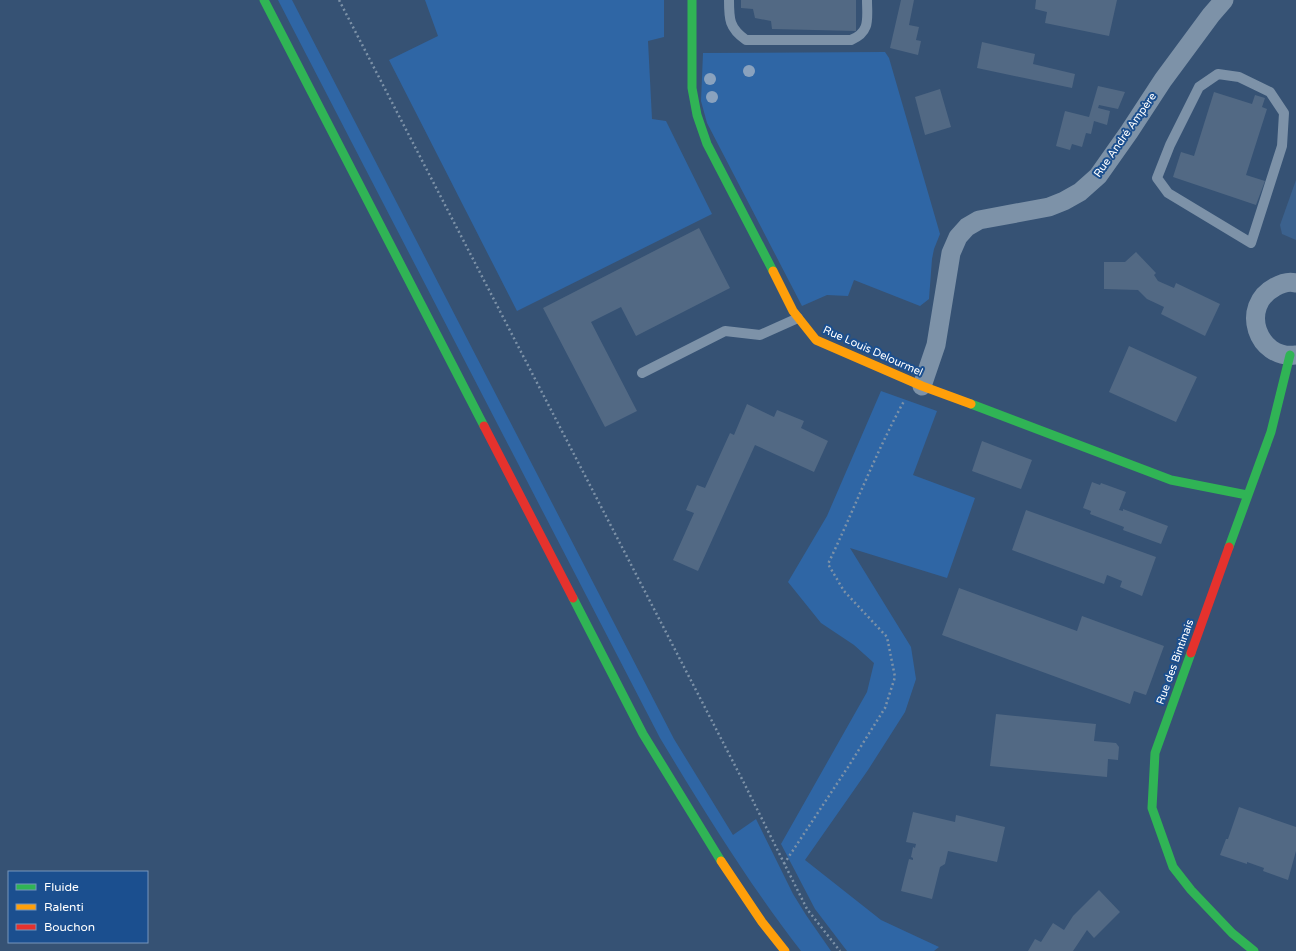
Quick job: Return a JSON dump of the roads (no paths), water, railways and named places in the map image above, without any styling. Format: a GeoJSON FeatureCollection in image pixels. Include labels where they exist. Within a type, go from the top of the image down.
{"type":"FeatureCollection","features":[{"type":"Feature","properties":{"kind":"street"},"geometry":{"type":"LineString","coordinates":[[264,0],[643,734],[729,874],[762,922],[785,951]]}},
{"type":"Feature","properties":{"kind":"street","name":"Rue Louis Delourmel"},"geometry":{"type":"LineString","coordinates":[[692,0],[692,88],[697,115],[707,144],[793,311],[816,340],[916,383],[1171,480],[1248,496]]}},
{"type":"Feature","properties":{"kind":"street","name":"Rue André Ampère"},"geometry":{"type":"LineString","coordinates":[[916,383],[936,345],[951,253],[958,237],[968,227],[979,220],[1049,207],[1064,201],[1080,192],[1098,176],[1163,80],[1210,15],[1224,0]]}},
{"type":"Feature","properties":{"kind":"street"},"geometry":{"type":"LineString","coordinates":[[1293,355],[1272,350],[1262,341],[1256,326],[1256,313],[1260,300],[1269,290],[1281,284],[1296,283]]}},
{"type":"Feature","properties":{"kind":"street","name":"Rue des Bintinais"},"geometry":{"type":"LineString","coordinates":[[1254,951],[1232,933],[1191,890],[1173,867],[1152,808],[1155,753],[1271,432],[1293,355]]}},
{"type":"Feature","properties":{"kind":"lane"},"geometry":{"type":"LineString","coordinates":[[729,0],[729,15],[732,28],[746,40],[851,40],[858,38],[867,26],[867,0]]}},
{"type":"Feature","properties":{"kind":"lane"},"geometry":{"type":"LineString","coordinates":[[1218,74],[1239,77],[1270,92],[1284,113],[1282,146],[1251,243],[1168,193],[1157,178],[1170,145],[1199,87],[1218,74]]}},
{"type":"Feature","properties":{"kind":"lane"},"geometry":{"type":"LineString","coordinates":[[642,373],[725,331],[760,335],[798,318]]}}]}
